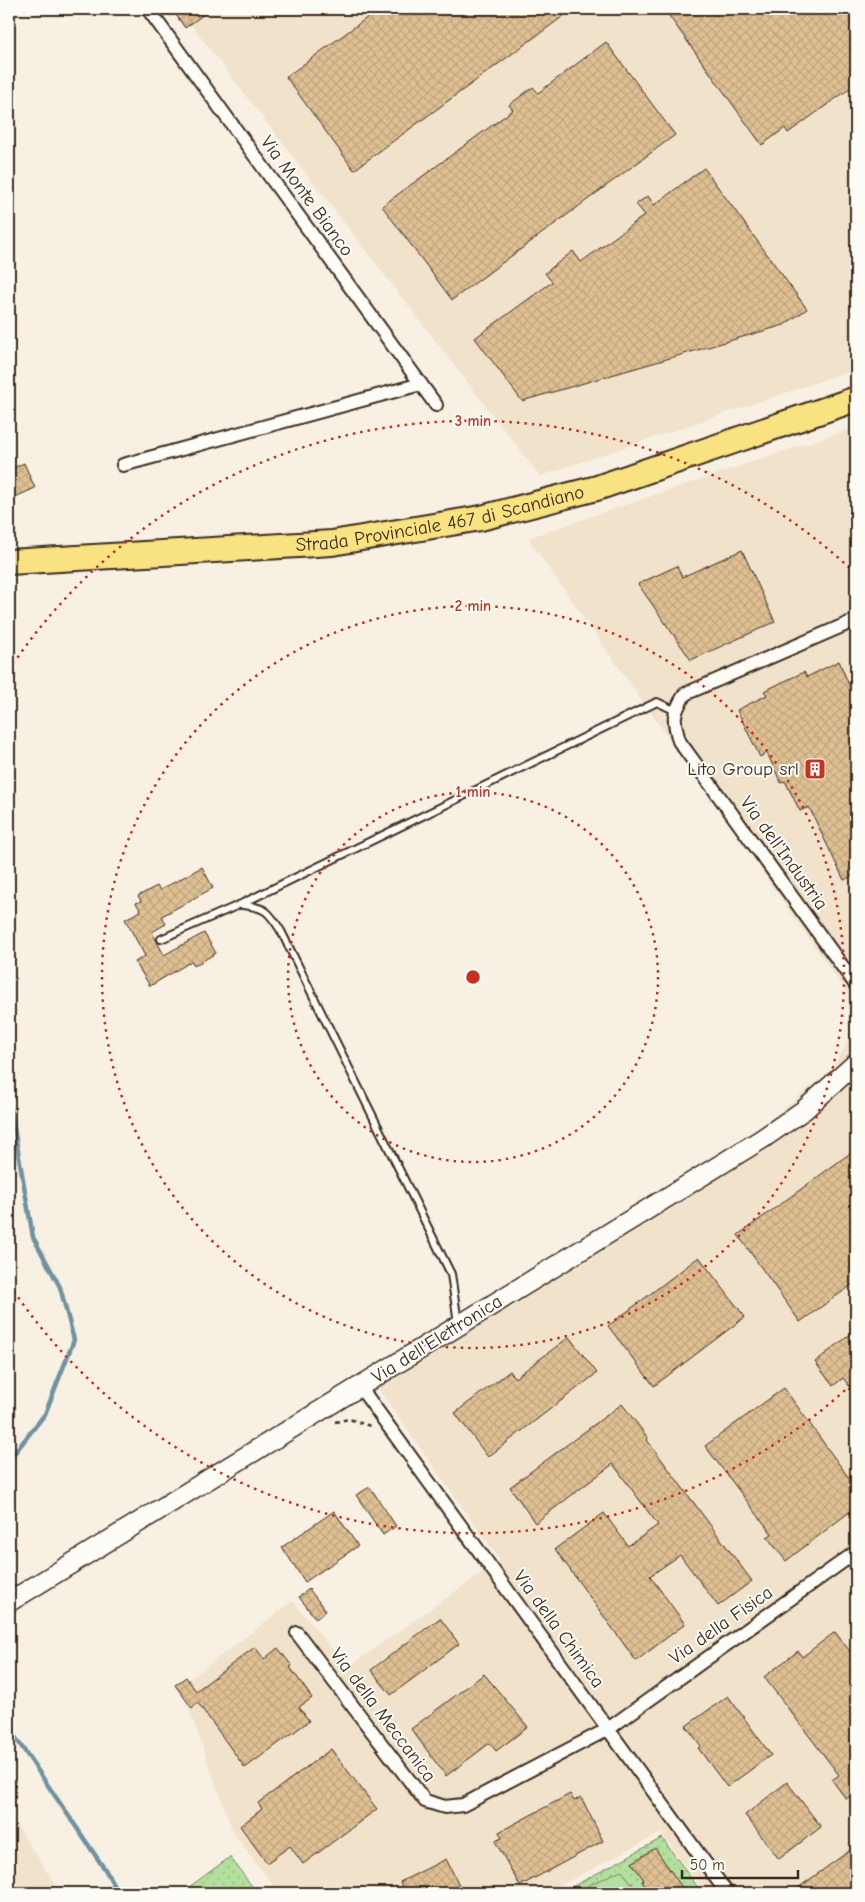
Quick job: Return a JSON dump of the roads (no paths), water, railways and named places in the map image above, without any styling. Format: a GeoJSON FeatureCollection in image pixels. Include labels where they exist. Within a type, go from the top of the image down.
{"type":"FeatureCollection","features":[{"type":"Feature","properties":{"kind":"highway","name":"Strada Provinciale 467 di Scandiano"},"geometry":{"type":"LineString","coordinates":[[9,562],[332,543],[482,518],[597,488],[856,399]]}},
{"type":"Feature","properties":{"kind":"street","name":"Via Monte Bianco"},"geometry":{"type":"LineString","coordinates":[[148,9],[436,405]]}},
{"type":"Feature","properties":{"kind":"street"},"geometry":{"type":"LineString","coordinates":[[123,465],[421,384]]}},
{"type":"Feature","properties":{"kind":"street"},"geometry":{"type":"LineString","coordinates":[[674,710],[685,694],[856,620]]}},
{"type":"Feature","properties":{"kind":"street","name":"Via dell'Industria"},"geometry":{"type":"LineString","coordinates":[[674,710],[674,724],[679,741],[856,985]]}},
{"type":"Feature","properties":{"kind":"street","name":"Via dell'Elettronica"},"geometry":{"type":"LineString","coordinates":[[9,1602],[762,1139],[804,1110],[856,1063]]}},
{"type":"Feature","properties":{"kind":"street","name":"Via della Chimica"},"geometry":{"type":"LineString","coordinates":[[360,1387],[726,1893]]}},
{"type":"Feature","properties":{"kind":"street","name":"Via della Fisica"},"geometry":{"type":"LineString","coordinates":[[608,1729],[856,1552]]}},
{"type":"Feature","properties":{"kind":"street","name":"Via della Meccanica"},"geometry":{"type":"LineString","coordinates":[[297,1633],[425,1801],[445,1807],[464,1804],[608,1729]]}},
{"type":"Feature","properties":{"kind":"lane"},"geometry":{"type":"LineString","coordinates":[[161,939],[241,904],[657,702],[674,710]]}},
{"type":"Feature","properties":{"kind":"lane"},"geometry":{"type":"LineString","coordinates":[[241,904],[256,906],[270,913],[282,931],[451,1274],[459,1325]]}},
{"type":"Feature","properties":{"kind":"waterway"},"geometry":{"type":"LineString","coordinates":[[9,1100],[33,1237],[60,1287],[74,1340],[45,1414],[9,1460]]}},
{"type":"Feature","properties":{"kind":"waterway"},"geometry":{"type":"LineString","coordinates":[[9,1728],[106,1871],[118,1893]]}},
{"type":"Feature","properties":{"kind":"place","name":"Lito Group srl"},"geometry":{"type":"Point","coordinates":[815,769]}}]}
